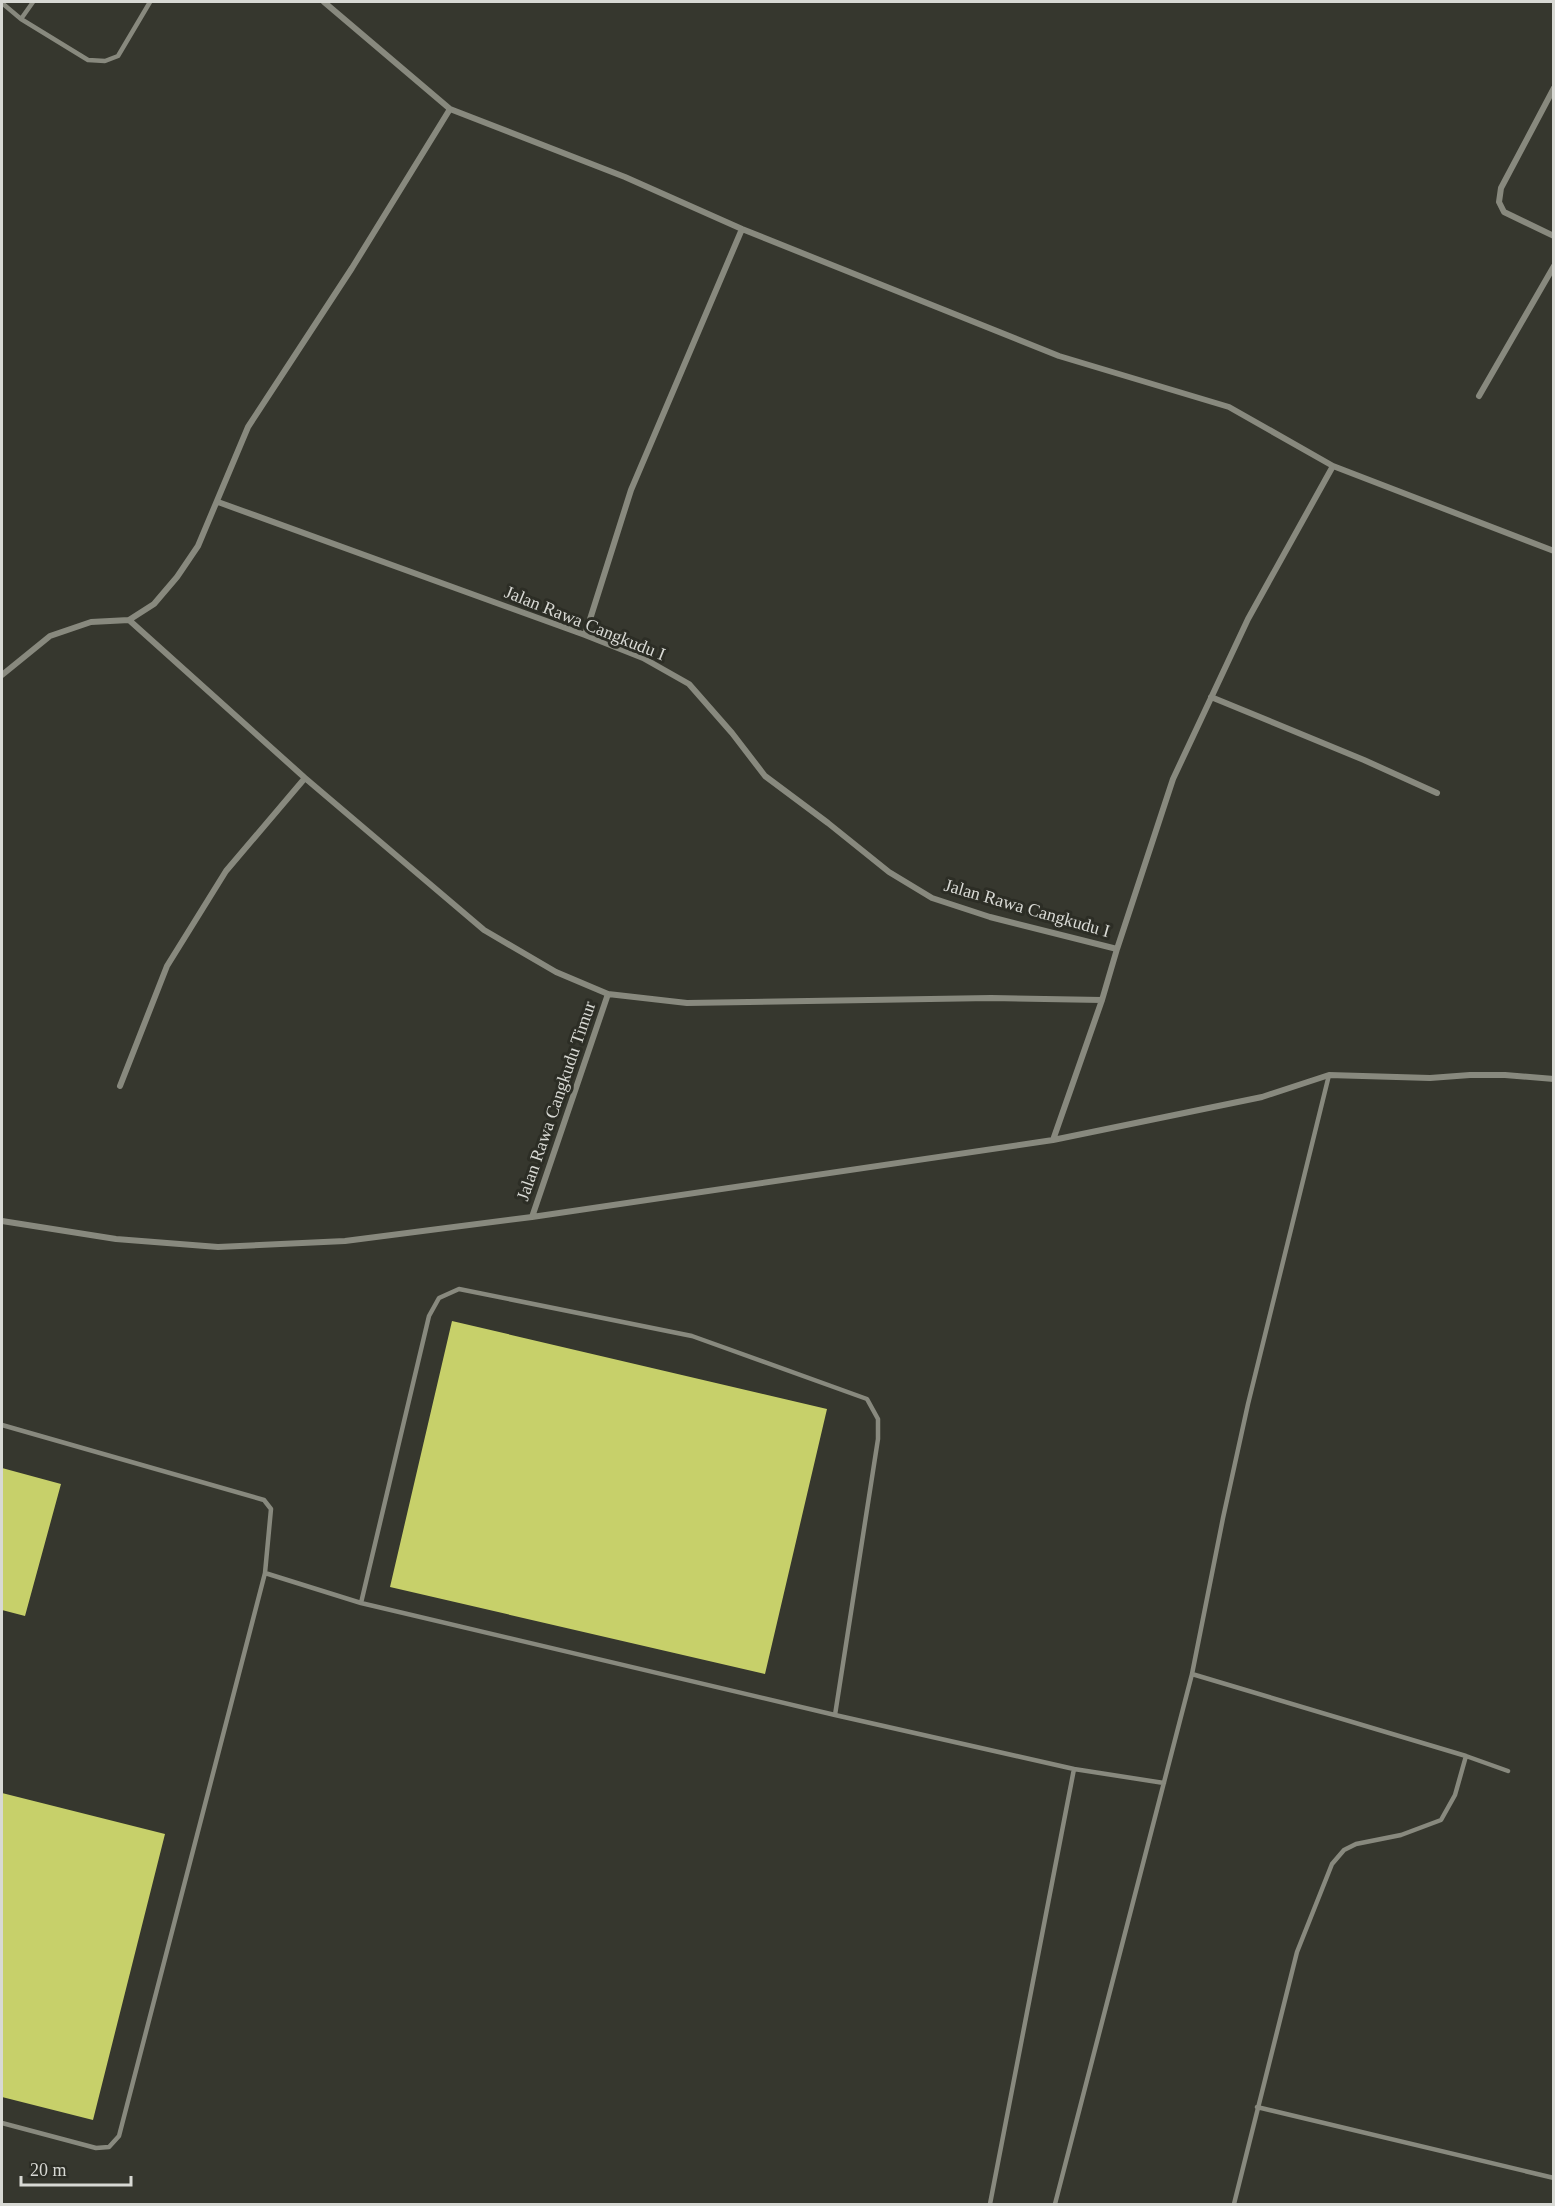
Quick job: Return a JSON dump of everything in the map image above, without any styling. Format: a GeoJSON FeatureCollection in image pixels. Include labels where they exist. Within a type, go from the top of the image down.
{"type":"FeatureCollection","features":[{"type":"Feature","properties":{"kind":"street"},"geometry":{"type":"LineString","coordinates":[[324,2],[450,109],[625,177],[742,229],[1059,356],[1229,407],[1333,466],[1554,551]]}},
{"type":"Feature","properties":{"kind":"street"},"geometry":{"type":"LineString","coordinates":[[1554,88],[1501,188],[1499,202],[1504,212],[1554,236]]}},
{"type":"Feature","properties":{"kind":"street"},"geometry":{"type":"LineString","coordinates":[[2,675],[50,636],[91,622],[129,620],[154,604],[177,577],[198,546],[248,427],[352,268],[450,109]]}},
{"type":"Feature","properties":{"kind":"street"},"geometry":{"type":"LineString","coordinates":[[585,635],[631,490],[742,229]]}},
{"type":"Feature","properties":{"kind":"street"},"geometry":{"type":"LineString","coordinates":[[1479,396],[1554,266]]}},
{"type":"Feature","properties":{"kind":"street"},"geometry":{"type":"LineString","coordinates":[[1053,1140],[1102,1000],[1173,779],[1248,618],[1333,466]]}},
{"type":"Feature","properties":{"kind":"street","name":"Jalan Rawa Cangkudu I"},"geometry":{"type":"LineString","coordinates":[[218,502],[643,658],[689,684],[732,733],[765,776],[889,873],[932,898],[981,914],[1117,949]]}},
{"type":"Feature","properties":{"kind":"street"},"geometry":{"type":"LineString","coordinates":[[129,620],[304,778],[484,930],[556,972],[608,994],[687,1003],[991,998],[1102,1000]]}},
{"type":"Feature","properties":{"kind":"street"},"geometry":{"type":"LineString","coordinates":[[1211,698],[1364,760],[1437,793]]}},
{"type":"Feature","properties":{"kind":"street"},"geometry":{"type":"LineString","coordinates":[[120,1086],[167,966],[225,871],[304,778]]}},
{"type":"Feature","properties":{"kind":"street","name":"Jalan Rawa Cangkudu Timur"},"geometry":{"type":"LineString","coordinates":[[532,1217],[608,994]]}},
{"type":"Feature","properties":{"kind":"street"},"geometry":{"type":"LineString","coordinates":[[2,1221],[116,1239],[218,1247],[345,1240],[532,1217],[1053,1140],[1262,1097],[1329,1075],[1430,1078],[1505,1075],[1554,1079]]}},
{"type":"Feature","properties":{"kind":"lane"},"geometry":{"type":"LineString","coordinates":[[21,19],[33,2]]}},
{"type":"Feature","properties":{"kind":"lane"},"geometry":{"type":"LineString","coordinates":[[2,3],[9,4],[21,19],[88,60],[105,61],[118,56],[150,2]]}},
{"type":"Feature","properties":{"kind":"lane"},"geometry":{"type":"LineString","coordinates":[[1054,2205],[1192,1674],[1248,1404],[1329,1075]]}},
{"type":"Feature","properties":{"kind":"lane"},"geometry":{"type":"LineString","coordinates":[[361,1603],[429,1316],[439,1298],[459,1288],[692,1336],[867,1399],[878,1419],[878,1439],[835,1715]]}},
{"type":"Feature","properties":{"kind":"lane"},"geometry":{"type":"LineString","coordinates":[[2,1425],[264,1500],[272,1509],[265,1573],[119,2136],[109,2147],[96,2148],[2,2123]]}},
{"type":"Feature","properties":{"kind":"lane"},"geometry":{"type":"LineString","coordinates":[[265,1573],[361,1603],[835,1715],[1074,1769],[1164,1783]]}},
{"type":"Feature","properties":{"kind":"lane"},"geometry":{"type":"LineString","coordinates":[[1192,1674],[1509,1771]]}},
{"type":"Feature","properties":{"kind":"lane"},"geometry":{"type":"LineString","coordinates":[[1234,2205],[1297,1952],[1332,1864],[1344,1850],[1356,1844],[1401,1835],[1441,1820],[1455,1795],[1466,1756]]}},
{"type":"Feature","properties":{"kind":"lane"},"geometry":{"type":"LineString","coordinates":[[990,2205],[1074,1769]]}},
{"type":"Feature","properties":{"kind":"lane"},"geometry":{"type":"LineString","coordinates":[[1257,2107],[1554,2178]]}},
{"type":"Feature","properties":{"kind":"building"},"geometry":{"type":"Polygon","coordinates":[[[452,1321],[827,1409],[765,1674],[390,1587],[452,1321]]]}},
{"type":"Feature","properties":{"kind":"building"},"geometry":{"type":"Polygon","coordinates":[[[2,1468],[61,1484],[25,1616],[2,1610],[2,1468]]]}},
{"type":"Feature","properties":{"kind":"building"},"geometry":{"type":"Polygon","coordinates":[[[2,1793],[165,1834],[93,2120],[2,2097],[2,1793]]]}}]}
